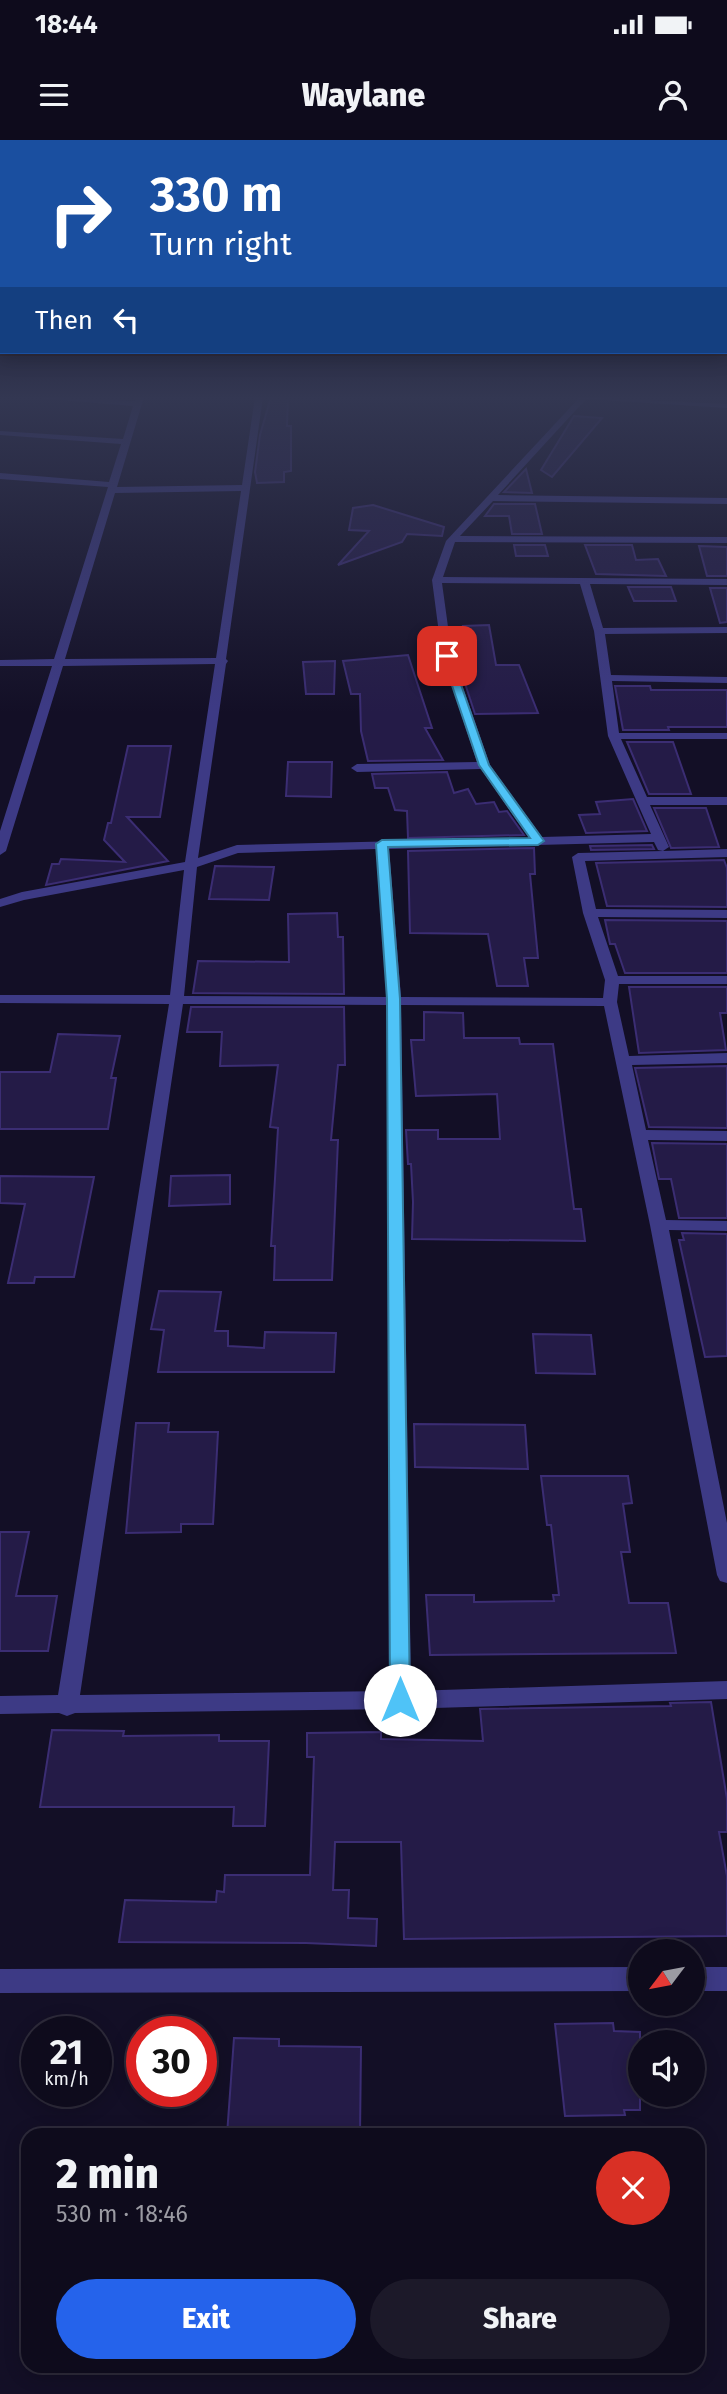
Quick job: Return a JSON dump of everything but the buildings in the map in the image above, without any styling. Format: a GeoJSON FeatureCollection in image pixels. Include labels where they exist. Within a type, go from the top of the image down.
{"type":"FeatureCollection","features":[{"type":"Feature","properties":{"kind":"street"},"geometry":{"type":"LineString","coordinates":[[0,851],[107,502]]}},
{"type":"Feature","properties":{"kind":"street"},"geometry":{"type":"LineString","coordinates":[[67,1707],[177,998],[191,865],[245,502]]}},
{"type":"Feature","properties":{"kind":"street"},"geometry":{"type":"LineString","coordinates":[[489,502],[449,543],[437,580],[447,656],[484,765],[538,841]]}},
{"type":"Feature","properties":{"kind":"street"},"geometry":{"type":"LineString","coordinates":[[454,539],[727,540]]}},
{"type":"Feature","properties":{"kind":"street"},"geometry":{"type":"LineString","coordinates":[[437,580],[727,582]]}},
{"type":"Feature","properties":{"kind":"street"},"geometry":{"type":"LineString","coordinates":[[583,582],[599,631],[614,736],[645,801],[662,846]]}},
{"type":"Feature","properties":{"kind":"street"},"geometry":{"type":"LineString","coordinates":[[599,631],[727,630]]}},
{"type":"Feature","properties":{"kind":"street"},"geometry":{"type":"LineString","coordinates":[[0,663],[223,661]]}},
{"type":"Feature","properties":{"kind":"street"},"geometry":{"type":"LineString","coordinates":[[605,678],[727,680]]}},
{"type":"Feature","properties":{"kind":"street"},"geometry":{"type":"LineString","coordinates":[[614,736],[727,736]]}},
{"type":"Feature","properties":{"kind":"street"},"geometry":{"type":"LineString","coordinates":[[357,768],[484,765]]}},
{"type":"Feature","properties":{"kind":"street"},"geometry":{"type":"LineString","coordinates":[[645,801],[727,800]]}},
{"type":"Feature","properties":{"kind":"street"},"geometry":{"type":"LineString","coordinates":[[0,903],[22,896],[191,865],[237,849],[538,841],[662,846],[727,853]]}},
{"type":"Feature","properties":{"kind":"street"},"geometry":{"type":"LineString","coordinates":[[382,844],[394,999],[400,1700]]}},
{"type":"Feature","properties":{"kind":"street"},"geometry":{"type":"LineString","coordinates":[[662,846],[578,858],[590,914],[612,980],[610,1002],[660,1225],[727,1576]]}},
{"type":"Feature","properties":{"kind":"street"},"geometry":{"type":"LineString","coordinates":[[590,914],[727,914]]}},
{"type":"Feature","properties":{"kind":"street"},"geometry":{"type":"LineString","coordinates":[[612,980],[727,980]]}},
{"type":"Feature","properties":{"kind":"street"},"geometry":{"type":"LineString","coordinates":[[0,999],[610,1002]]}},
{"type":"Feature","properties":{"kind":"street"},"geometry":{"type":"LineString","coordinates":[[622,1061],[727,1058]]}},
{"type":"Feature","properties":{"kind":"street"},"geometry":{"type":"LineString","coordinates":[[639,1135],[727,1136]]}},
{"type":"Feature","properties":{"kind":"street"},"geometry":{"type":"LineString","coordinates":[[660,1225],[727,1226]]}},
{"type":"Feature","properties":{"kind":"street"},"geometry":{"type":"LineString","coordinates":[[0,1706],[400,1700],[727,1690]]}},
{"type":"Feature","properties":{"kind":"street"},"geometry":{"type":"LineString","coordinates":[[0,1981],[628,1979]]}},
{"type":"Feature","properties":{"kind":"street"},"geometry":{"type":"LineString","coordinates":[[705,1979],[727,1979]]}},
{"type":"Feature","properties":{"kind":"route"},"geometry":{"type":"LineString","coordinates":[[400,1700],[394,999],[382,844],[538,841],[484,765],[447,656]]}}]}
